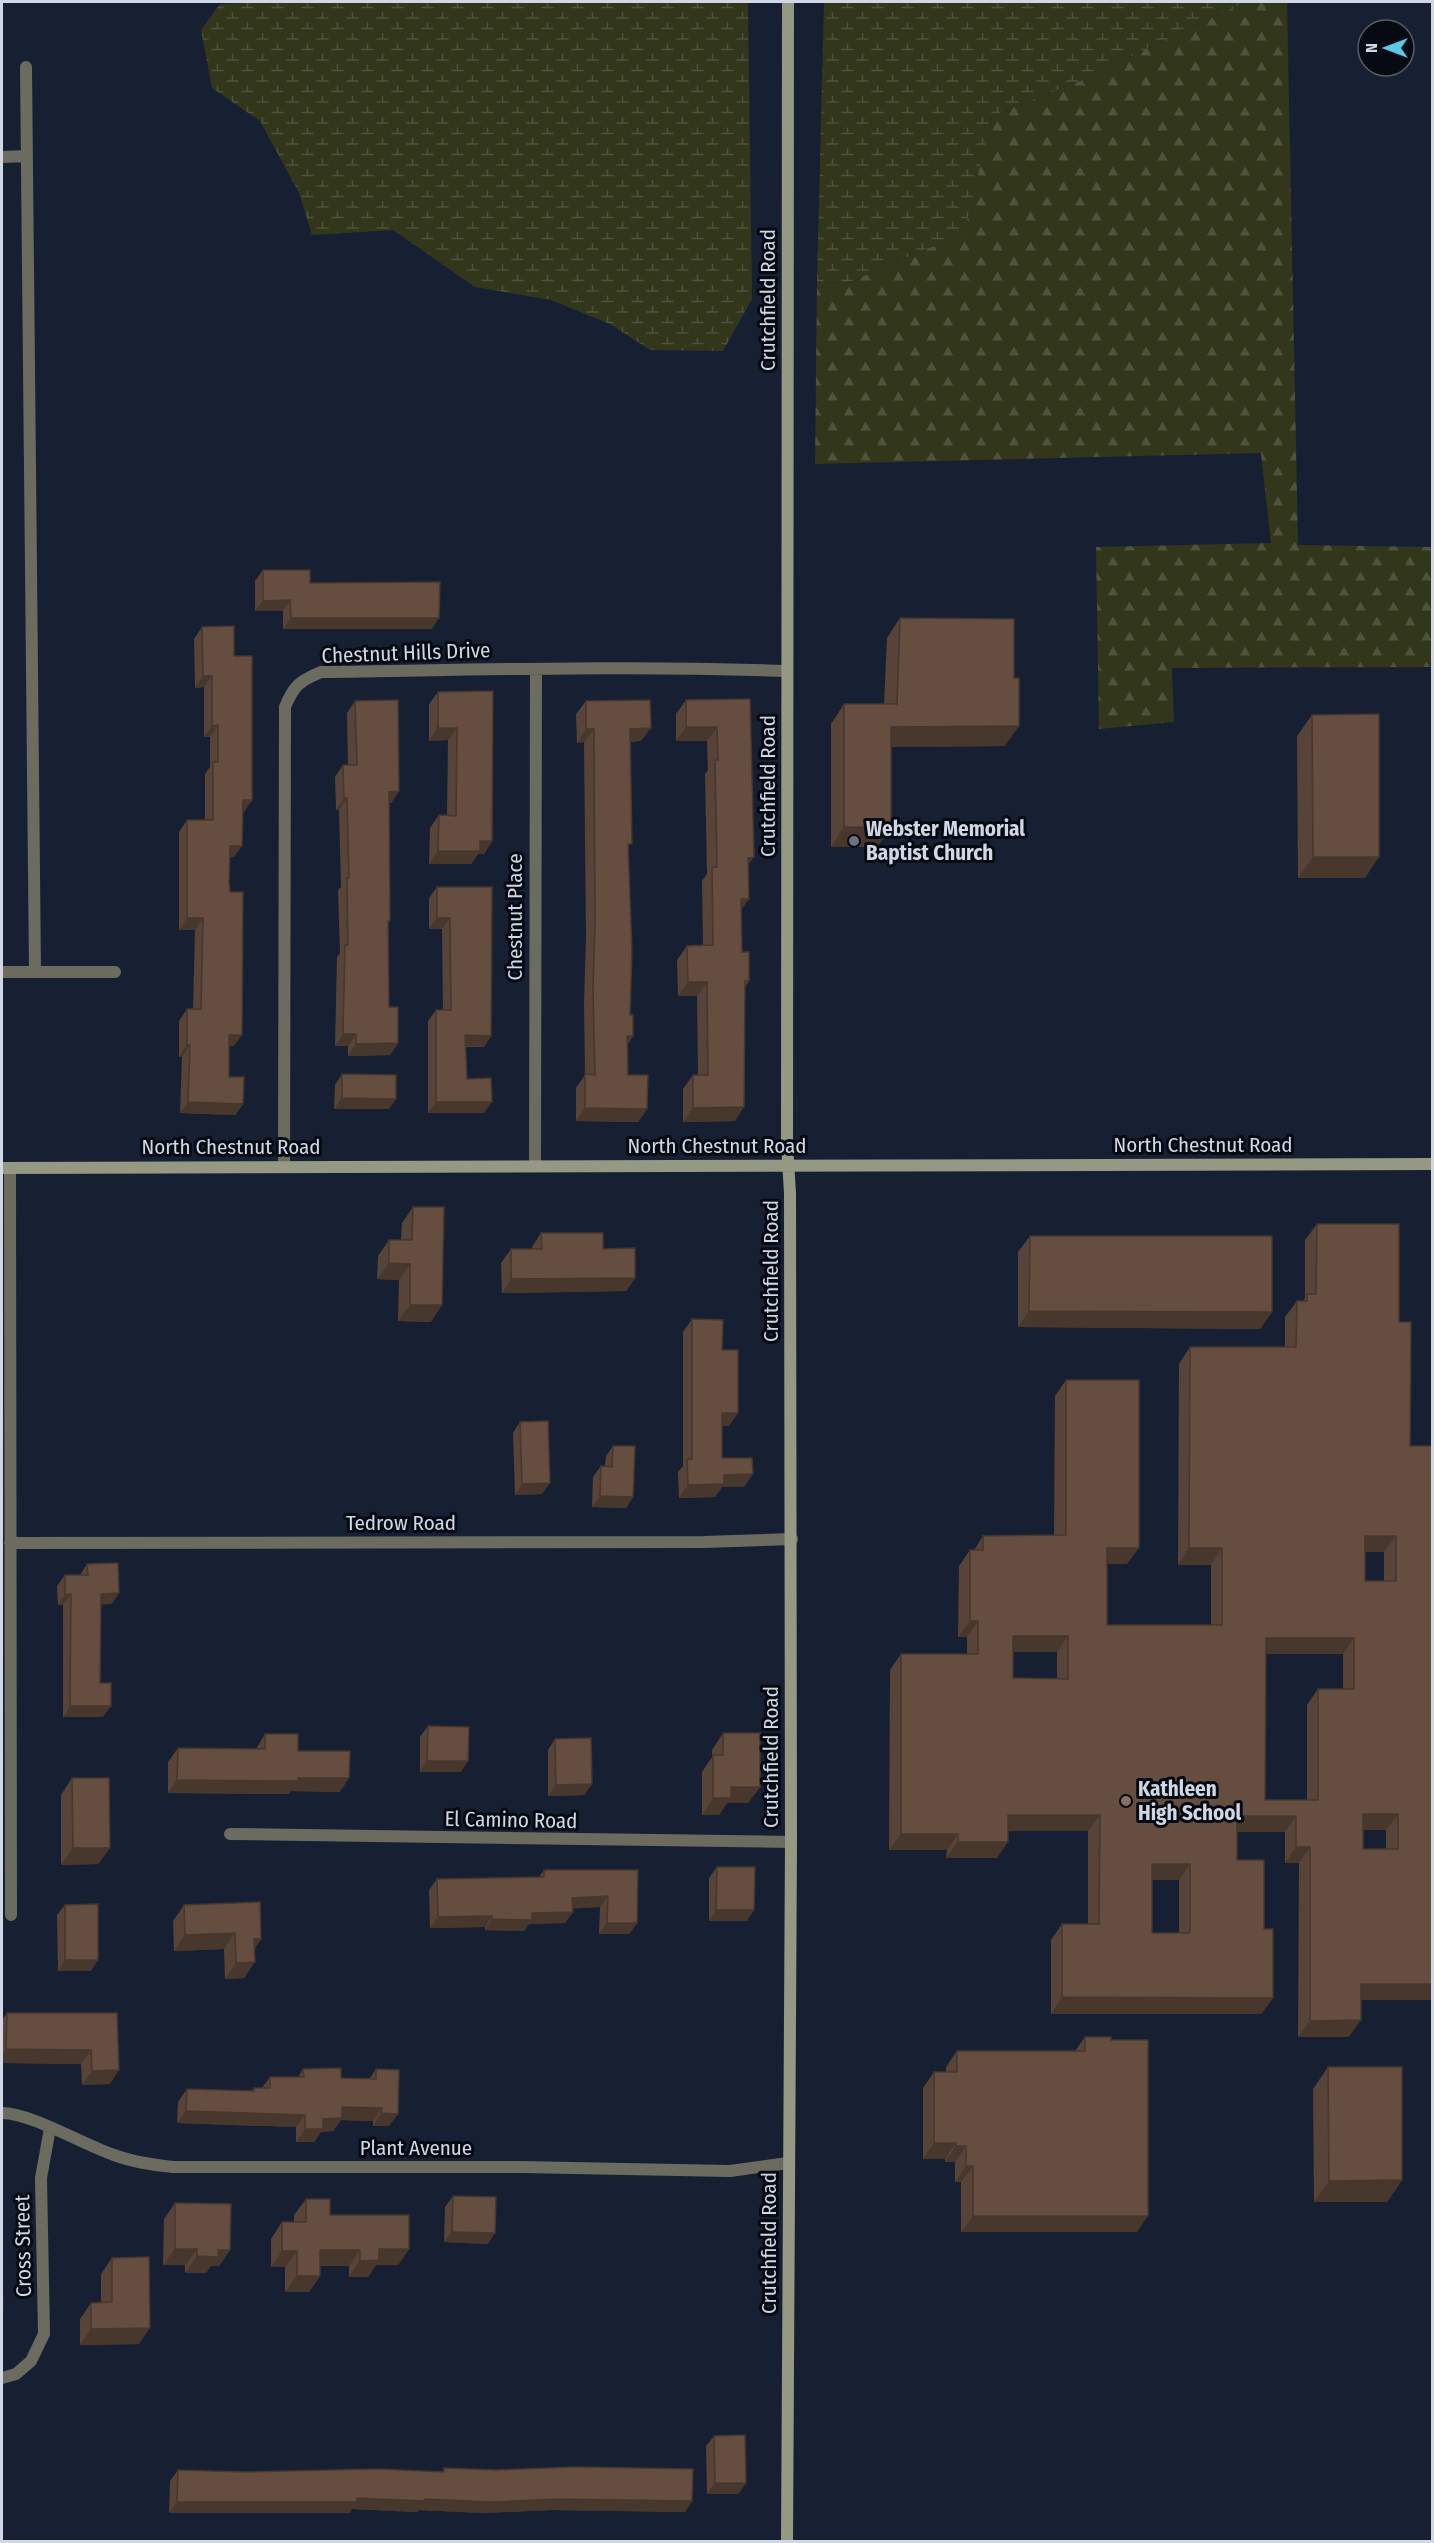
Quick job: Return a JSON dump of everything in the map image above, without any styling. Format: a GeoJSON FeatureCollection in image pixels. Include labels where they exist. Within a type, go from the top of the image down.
{"type":"FeatureCollection","features":[{"type":"Feature","properties":{"kind":"street","name":"Crutchfield Road"},"geometry":{"type":"LineString","coordinates":[[787,2541],[792,1539],[787,1144],[788,2]]}},
{"type":"Feature","properties":{"kind":"street"},"geometry":{"type":"LineString","coordinates":[[26,67],[35,972]]}},
{"type":"Feature","properties":{"kind":"street"},"geometry":{"type":"LineString","coordinates":[[2,157],[27,156]]}},
{"type":"Feature","properties":{"kind":"street","name":"Chestnut Hills Drive"},"geometry":{"type":"LineString","coordinates":[[284,1166],[285,707],[291,692],[302,681],[321,672],[536,669],[788,671]]}},
{"type":"Feature","properties":{"kind":"street","name":"Chestnut Place"},"geometry":{"type":"LineString","coordinates":[[535,1165],[536,669]]}},
{"type":"Feature","properties":{"kind":"street"},"geometry":{"type":"LineString","coordinates":[[2,972],[115,972]]}},
{"type":"Feature","properties":{"kind":"street","name":"North Chestnut Road"},"geometry":{"type":"LineString","coordinates":[[6,1168],[1432,1164]]}},
{"type":"Feature","properties":{"kind":"street"},"geometry":{"type":"LineString","coordinates":[[6,1168],[10,1543],[6,1650],[11,1916]]}},
{"type":"Feature","properties":{"kind":"street","name":"Tedrow Road"},"geometry":{"type":"LineString","coordinates":[[10,1543],[704,1542],[792,1539]]}},
{"type":"Feature","properties":{"kind":"street","name":"El Camino Road"},"geometry":{"type":"LineString","coordinates":[[230,1834],[791,1842]]}},
{"type":"Feature","properties":{"kind":"street","name":"Plant Avenue"},"geometry":{"type":"LineString","coordinates":[[2,2113],[9,2113],[50,2128],[114,2155],[146,2164],[173,2167],[730,2171],[788,2163]]}},
{"type":"Feature","properties":{"kind":"street","name":"Cross Street"},"geometry":{"type":"LineString","coordinates":[[2,2378],[16,2374],[31,2361],[44,2334],[41,2178],[50,2128]]}},
{"type":"Feature","properties":{"kind":"green space"},"geometry":{"type":"Polygon","coordinates":[[[257,2],[748,2],[752,299],[723,351],[650,350],[610,324],[551,300],[475,287],[393,230],[312,235],[299,193],[260,121],[212,88],[201,30],[220,4],[257,2]]]}},
{"type":"Feature","properties":{"kind":"green space"},"geometry":{"type":"Polygon","coordinates":[[[824,2],[1245,2],[1082,80],[992,116],[963,238],[928,248],[850,282],[817,283],[824,2]]]}},
{"type":"Feature","properties":{"kind":"green space"},"geometry":{"type":"Polygon","coordinates":[[[1245,2],[1287,2],[1298,545],[1432,547],[1432,667],[1172,668],[1174,722],[1099,729],[1096,547],[1271,543],[1261,453],[815,464],[817,283],[850,282],[928,248],[962,238],[992,116],[1082,80],[1245,2]]]}},
{"type":"Feature","properties":{"kind":"building"},"geometry":{"type":"Polygon","coordinates":[[[263,570],[310,570],[310,583],[440,582],[439,618],[291,618],[290,600],[263,601],[263,570]]]}},
{"type":"Feature","properties":{"kind":"building"},"geometry":{"type":"Polygon","coordinates":[[[900,618],[1014,619],[1014,678],[1019,678],[1019,726],[891,727],[891,827],[844,827],[844,704],[897,704],[900,618]]]}},
{"type":"Feature","properties":{"kind":"building"},"geometry":{"type":"Polygon","coordinates":[[[234,626],[234,656],[252,656],[252,800],[243,800],[242,846],[230,846],[229,883],[230,892],[243,892],[242,1035],[229,1035],[229,1077],[244,1077],[243,1104],[188,1102],[190,1045],[187,1045],[187,1009],[201,1009],[203,918],[187,918],[187,820],[213,820],[213,762],[218,762],[218,725],[212,726],[212,676],[203,676],[202,627],[234,626]]]}},
{"type":"Feature","properties":{"kind":"building"},"geometry":{"type":"Polygon","coordinates":[[[493,691],[492,841],[480,841],[480,851],[438,851],[439,815],[456,816],[457,728],[438,728],[438,692],[493,691]]]}},
{"type":"Feature","properties":{"kind":"building"},"geometry":{"type":"Polygon","coordinates":[[[750,699],[754,857],[748,858],[749,899],[741,899],[742,952],[749,952],[749,981],[745,981],[744,1107],[693,1108],[693,1075],[708,1075],[707,982],[688,982],[687,946],[713,945],[712,867],[717,867],[715,760],[718,760],[717,727],[686,727],[686,700],[750,699]]]}},
{"type":"Feature","properties":{"kind":"building"},"geometry":{"type":"Polygon","coordinates":[[[398,700],[399,791],[389,792],[390,920],[388,921],[389,1007],[398,1007],[398,1043],[356,1044],[356,1034],[343,1034],[345,945],[348,945],[347,878],[349,878],[347,798],[344,798],[343,765],[357,765],[355,701],[398,700]]]}},
{"type":"Feature","properties":{"kind":"building"},"geometry":{"type":"Polygon","coordinates":[[[650,700],[651,728],[630,729],[632,844],[628,844],[632,951],[630,1015],[633,1015],[633,1036],[627,1036],[628,1075],[648,1075],[647,1109],[585,1108],[585,1074],[595,1075],[594,729],[586,729],[586,701],[650,700]]]}},
{"type":"Feature","properties":{"kind":"building"},"geometry":{"type":"Polygon","coordinates":[[[1379,714],[1379,857],[1313,857],[1312,715],[1379,714]]]}},
{"type":"Feature","properties":{"kind":"building"},"geometry":{"type":"Polygon","coordinates":[[[437,887],[492,887],[491,1036],[465,1035],[467,1079],[491,1078],[492,1102],[436,1102],[436,1010],[451,1010],[450,918],[437,918],[437,887]]]}},
{"type":"Feature","properties":{"kind":"building"},"geometry":{"type":"Polygon","coordinates":[[[342,1074],[396,1075],[396,1099],[342,1098],[342,1074]]]}},
{"type":"Feature","properties":{"kind":"building"},"geometry":{"type":"Polygon","coordinates":[[[413,1207],[444,1207],[442,1305],[410,1305],[410,1264],[389,1263],[389,1240],[412,1240],[413,1207]]]}},
{"type":"Feature","properties":{"kind":"building"},"geometry":{"type":"Polygon","coordinates":[[[1317,1224],[1399,1224],[1399,1322],[1411,1322],[1410,1446],[1432,1446],[1432,1984],[1361,1984],[1361,2020],[1310,2021],[1310,1847],[1296,1847],[1296,1816],[1237,1816],[1237,1860],[1264,1860],[1264,1929],[1273,1929],[1273,1998],[1062,1997],[1062,1924],[1099,1924],[1100,1815],[1008,1815],[1008,1842],[958,1842],[958,1834],[901,1834],[901,1654],[978,1654],[978,1621],[970,1621],[970,1550],[983,1550],[983,1536],[1066,1535],[1066,1380],[1139,1380],[1139,1548],[1107,1548],[1107,1625],[1222,1625],[1222,1548],[1189,1548],[1190,1347],[1296,1347],[1297,1301],[1307,1301],[1307,1294],[1316,1294],[1317,1224]],[[1365,1536],[1365,1581],[1396,1581],[1396,1536],[1365,1536]],[[1013,1636],[1013,1678],[1068,1679],[1068,1636],[1013,1636]],[[1266,1638],[1265,1800],[1318,1800],[1318,1689],[1354,1689],[1354,1638],[1266,1638]],[[1363,1814],[1363,1849],[1398,1849],[1398,1814],[1363,1814]],[[1152,1864],[1152,1933],[1190,1933],[1190,1864],[1152,1864]]]}},
{"type":"Feature","properties":{"kind":"building"},"geometry":{"type":"Polygon","coordinates":[[[541,1233],[603,1233],[603,1249],[635,1248],[635,1278],[511,1279],[511,1249],[542,1249],[541,1233]]]}},
{"type":"Feature","properties":{"kind":"building"},"geometry":{"type":"Polygon","coordinates":[[[1030,1236],[1272,1236],[1272,1312],[1029,1311],[1030,1236]]]}},
{"type":"Feature","properties":{"kind":"building"},"geometry":{"type":"Polygon","coordinates":[[[692,1319],[723,1320],[722,1350],[738,1350],[738,1413],[722,1413],[722,1458],[752,1458],[753,1474],[724,1475],[724,1484],[688,1485],[687,1459],[692,1459],[692,1319]]]}},
{"type":"Feature","properties":{"kind":"building"},"geometry":{"type":"Polygon","coordinates":[[[548,1421],[550,1483],[522,1484],[520,1422],[548,1421]]]}},
{"type":"Feature","properties":{"kind":"building"},"geometry":{"type":"Polygon","coordinates":[[[613,1446],[635,1446],[633,1497],[600,1496],[601,1466],[612,1467],[613,1446]]]}},
{"type":"Feature","properties":{"kind":"building"},"geometry":{"type":"Polygon","coordinates":[[[118,1563],[119,1593],[101,1594],[100,1683],[111,1683],[111,1706],[70,1706],[71,1594],[65,1595],[65,1575],[88,1575],[87,1564],[118,1563]]]}},
{"type":"Feature","properties":{"kind":"building"},"geometry":{"type":"Polygon","coordinates":[[[428,1726],[469,1727],[468,1761],[427,1761],[428,1726]]]}},
{"type":"Feature","properties":{"kind":"building"},"geometry":{"type":"Polygon","coordinates":[[[723,1733],[760,1733],[760,1787],[731,1787],[731,1798],[713,1798],[713,1755],[723,1755],[723,1733]]]}},
{"type":"Feature","properties":{"kind":"building"},"geometry":{"type":"Polygon","coordinates":[[[265,1734],[298,1734],[298,1751],[350,1751],[349,1778],[298,1778],[298,1781],[177,1780],[178,1748],[265,1749],[265,1734]]]}},
{"type":"Feature","properties":{"kind":"building"},"geometry":{"type":"Polygon","coordinates":[[[591,1738],[592,1784],[556,1785],[555,1739],[591,1738]]]}},
{"type":"Feature","properties":{"kind":"building"},"geometry":{"type":"Polygon","coordinates":[[[72,1778],[109,1778],[110,1848],[73,1848],[72,1778]]]}},
{"type":"Feature","properties":{"kind":"building"},"geometry":{"type":"Polygon","coordinates":[[[717,1867],[755,1867],[754,1910],[716,1910],[717,1867]]]}},
{"type":"Feature","properties":{"kind":"building"},"geometry":{"type":"Polygon","coordinates":[[[544,1870],[638,1870],[637,1923],[607,1923],[608,1896],[572,1898],[573,1912],[532,1913],[532,1920],[492,1919],[492,1916],[438,1917],[437,1879],[544,1877],[544,1870]]]}},
{"type":"Feature","properties":{"kind":"building"},"geometry":{"type":"Polygon","coordinates":[[[260,1902],[261,1939],[254,1939],[255,1962],[236,1963],[235,1933],[185,1935],[184,1905],[260,1902]]]}},
{"type":"Feature","properties":{"kind":"building"},"geometry":{"type":"Polygon","coordinates":[[[98,1904],[98,1960],[65,1960],[65,1905],[98,1904]]]}},
{"type":"Feature","properties":{"kind":"building"},"geometry":{"type":"Polygon","coordinates":[[[7,2013],[117,2013],[119,2070],[92,2071],[91,2050],[6,2049],[7,2013]]]}},
{"type":"Feature","properties":{"kind":"building"},"geometry":{"type":"Polygon","coordinates":[[[1085,2037],[1148,2040],[1148,2216],[973,2216],[973,2166],[966,2166],[966,2146],[956,2146],[956,2143],[934,2143],[934,2072],[957,2072],[957,2051],[1085,2051],[1085,2037]]]}},
{"type":"Feature","properties":{"kind":"building"},"geometry":{"type":"Polygon","coordinates":[[[1328,2067],[1402,2067],[1402,2180],[1329,2181],[1328,2067]]]}},
{"type":"Feature","properties":{"kind":"building"},"geometry":{"type":"Polygon","coordinates":[[[341,2068],[341,2078],[376,2079],[376,2069],[399,2070],[398,2114],[381,2113],[382,2108],[342,2107],[342,2118],[323,2119],[323,2129],[305,2129],[305,2115],[186,2111],[187,2089],[254,2091],[254,2088],[270,2088],[270,2077],[304,2077],[303,2069],[341,2068]]]}},
{"type":"Feature","properties":{"kind":"building"},"geometry":{"type":"Polygon","coordinates":[[[453,2196],[496,2197],[495,2233],[452,2232],[453,2196]]]}},
{"type":"Feature","properties":{"kind":"building"},"geometry":{"type":"Polygon","coordinates":[[[306,2199],[330,2199],[330,2215],[409,2215],[409,2249],[379,2249],[379,2260],[360,2261],[360,2250],[320,2250],[320,2276],[297,2276],[297,2251],[282,2251],[282,2222],[306,2222],[306,2199]]]}},
{"type":"Feature","properties":{"kind":"building"},"geometry":{"type":"Polygon","coordinates":[[[175,2203],[231,2204],[230,2250],[218,2250],[218,2257],[197,2256],[197,2249],[175,2249],[175,2203]]]}},
{"type":"Feature","properties":{"kind":"building"},"geometry":{"type":"Polygon","coordinates":[[[149,2257],[150,2328],[91,2329],[91,2303],[112,2302],[112,2258],[149,2257]]]}},
{"type":"Feature","properties":{"kind":"building"},"geometry":{"type":"Polygon","coordinates":[[[745,2435],[746,2483],[715,2483],[714,2436],[745,2435]]]}},
{"type":"Feature","properties":{"kind":"building"},"geometry":{"type":"Polygon","coordinates":[[[575,2467],[693,2469],[692,2501],[558,2499],[491,2502],[357,2498],[357,2502],[177,2502],[178,2470],[244,2472],[378,2469],[444,2472],[444,2468],[496,2470],[575,2467]]]}},
{"type":"Feature","properties":{"kind":"place","name":"Webster Memorial Baptist Church"},"geometry":{"type":"Point","coordinates":[854,841]}},
{"type":"Feature","properties":{"kind":"place","name":"Kathleen High School"},"geometry":{"type":"Point","coordinates":[1126,1801]}}]}
